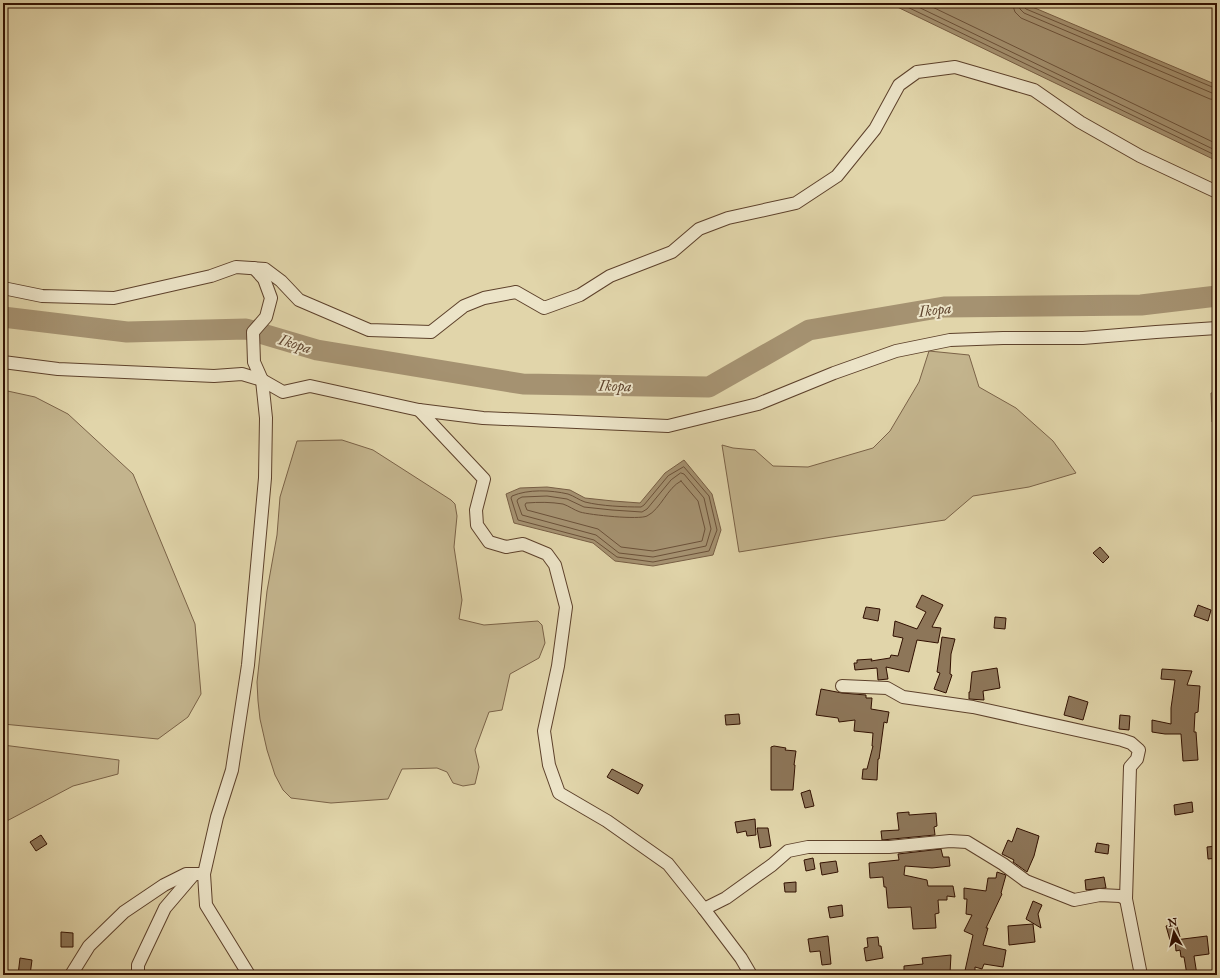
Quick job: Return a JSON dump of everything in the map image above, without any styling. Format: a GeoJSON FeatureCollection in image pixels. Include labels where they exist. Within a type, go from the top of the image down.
{"type":"FeatureCollection","features":[{"type":"Feature","properties":{"kind":"street"},"geometry":{"type":"LineString","coordinates":[[3,288],[42,296],[114,298],[211,276],[236,267],[265,269],[281,281],[299,300],[368,330],[431,332],[464,306],[484,298],[516,292],[544,308],[580,295],[610,276],[672,252],[699,229],[728,218],[796,204],[837,176],[875,129],[899,86],[917,72],[955,66],[1034,90],[1080,122],[1140,156],[1217,192]]}},
{"type":"Feature","properties":{"kind":"street"},"geometry":{"type":"LineString","coordinates":[[254,268],[264,279],[270,298]]}},
{"type":"Feature","properties":{"kind":"street"},"geometry":{"type":"LineString","coordinates":[[138,975],[138,964],[166,908],[199,874],[232,770],[248,665],[265,478],[266,418],[262,380],[254,362],[254,332],[266,317],[273,291],[289,290]]}},
{"type":"Feature","properties":{"kind":"street"},"geometry":{"type":"LineString","coordinates":[[3,362],[58,369],[214,376],[242,374],[262,380],[283,392],[310,386],[419,410],[483,418],[668,426],[758,404],[834,373],[896,351],[950,340],[1003,338],[1083,338],[1217,328]]}},
{"type":"Feature","properties":{"kind":"street"},"geometry":{"type":"LineString","coordinates":[[419,410],[484,479],[476,510],[477,525],[489,542],[506,547],[523,544],[547,554],[555,565],[566,607],[558,666],[544,731],[549,765],[559,793],[607,821],[668,864],[741,958],[751,975]]}},
{"type":"Feature","properties":{"kind":"street"},"geometry":{"type":"LineString","coordinates":[[842,686],[887,688],[903,697],[973,707],[1132,743],[1139,750],[1137,759],[1130,767],[1126,898],[1141,975]]}},
{"type":"Feature","properties":{"kind":"street"},"geometry":{"type":"LineString","coordinates":[[704,909],[726,898],[772,865],[788,851],[808,847],[889,847],[950,841],[966,842],[1026,881],[1074,900],[1100,895],[1120,896],[1126,898]]}},
{"type":"Feature","properties":{"kind":"street"},"geometry":{"type":"LineString","coordinates":[[71,975],[89,946],[124,912],[164,885],[186,874],[199,874]]}},
{"type":"Feature","properties":{"kind":"street"},"geometry":{"type":"LineString","coordinates":[[199,874],[206,905],[249,975]]}},
{"type":"Feature","properties":{"kind":"shaded area"},"geometry":{"type":"Polygon","coordinates":[[[929,351],[969,355],[979,387],[1016,408],[1053,441],[1076,473],[1029,487],[973,496],[945,520],[739,552],[722,445],[733,448],[755,450],[773,466],[808,467],[873,448],[890,431],[919,382],[929,351]]]}},
{"type":"Feature","properties":{"kind":"shaded area"},"geometry":{"type":"Polygon","coordinates":[[[3,390],[35,397],[68,414],[133,474],[195,624],[201,694],[188,717],[158,739],[3,724],[3,390]]]}},
{"type":"Feature","properties":{"kind":"shaded area"},"geometry":{"type":"Polygon","coordinates":[[[1217,392],[1217,426],[1212,422],[1211,393],[1217,392]]]}},
{"type":"Feature","properties":{"kind":"shaded area"},"geometry":{"type":"Polygon","coordinates":[[[342,440],[373,450],[455,504],[457,516],[454,547],[462,600],[459,619],[484,625],[538,621],[542,625],[545,643],[539,658],[510,674],[502,710],[489,712],[475,750],[479,767],[475,784],[463,786],[453,783],[447,772],[437,768],[402,769],[388,799],[331,803],[291,798],[283,790],[275,775],[267,750],[260,719],[257,682],[267,591],[277,535],[280,497],[297,441],[342,440]]]}},
{"type":"Feature","properties":{"kind":"shaded area"},"geometry":{"type":"Polygon","coordinates":[[[3,745],[119,760],[118,774],[73,786],[3,823],[3,745]]]}},
{"type":"Feature","properties":{"kind":"water"},"geometry":{"type":"Polygon","coordinates":[[[889,3],[1023,3],[1217,85],[1217,161],[889,3]]]}},
{"type":"Feature","properties":{"kind":"water"},"geometry":{"type":"Polygon","coordinates":[[[684,460],[712,494],[721,530],[713,555],[653,566],[615,561],[593,543],[514,523],[506,494],[520,488],[547,487],[570,490],[585,498],[640,503],[665,473],[684,460]]]}},
{"type":"Feature","properties":{"kind":"building"},"geometry":{"type":"Polygon","coordinates":[[[1100,547],[1109,557],[1103,563],[1093,553],[1100,547]]]}},
{"type":"Feature","properties":{"kind":"building"},"geometry":{"type":"Polygon","coordinates":[[[922,595],[943,605],[932,627],[941,628],[938,643],[917,640],[909,672],[886,667],[888,679],[878,680],[877,668],[855,670],[854,663],[857,663],[857,660],[872,659],[871,661],[890,658],[891,655],[898,656],[903,638],[893,636],[895,621],[917,629],[926,612],[916,607],[922,595]]]}},
{"type":"Feature","properties":{"kind":"building"},"geometry":{"type":"Polygon","coordinates":[[[1198,605],[1211,610],[1208,621],[1194,616],[1198,605]]]}},
{"type":"Feature","properties":{"kind":"building"},"geometry":{"type":"Polygon","coordinates":[[[866,607],[880,609],[878,621],[863,618],[866,607]]]}},
{"type":"Feature","properties":{"kind":"building"},"geometry":{"type":"Polygon","coordinates":[[[995,617],[1006,618],[1005,629],[994,628],[995,617]]]}},
{"type":"Feature","properties":{"kind":"building"},"geometry":{"type":"Polygon","coordinates":[[[942,637],[955,639],[951,654],[950,674],[952,675],[946,693],[934,689],[940,673],[937,672],[942,637]]]}},
{"type":"Feature","properties":{"kind":"building"},"geometry":{"type":"Polygon","coordinates":[[[997,668],[1000,688],[983,691],[984,700],[969,699],[972,672],[997,668]]]}},
{"type":"Feature","properties":{"kind":"building"},"geometry":{"type":"Polygon","coordinates":[[[1162,669],[1192,671],[1187,685],[1200,686],[1198,712],[1195,713],[1194,732],[1196,732],[1198,760],[1183,761],[1181,734],[1152,732],[1152,720],[1171,724],[1171,708],[1175,680],[1161,679],[1162,669]]]}},
{"type":"Feature","properties":{"kind":"building"},"geometry":{"type":"Polygon","coordinates":[[[821,689],[866,695],[866,698],[872,698],[871,709],[889,712],[887,723],[884,722],[878,759],[877,780],[862,779],[863,769],[867,769],[873,746],[873,733],[854,731],[855,720],[839,722],[838,718],[816,715],[821,689]]]}},
{"type":"Feature","properties":{"kind":"building"},"geometry":{"type":"Polygon","coordinates":[[[1069,696],[1088,702],[1083,720],[1064,715],[1069,696]]]}},
{"type":"Feature","properties":{"kind":"building"},"geometry":{"type":"Polygon","coordinates":[[[739,714],[740,724],[726,725],[725,715],[739,714]]]}},
{"type":"Feature","properties":{"kind":"building"},"geometry":{"type":"Polygon","coordinates":[[[1120,715],[1130,716],[1129,730],[1119,729],[1120,715]]]}},
{"type":"Feature","properties":{"kind":"building"},"geometry":{"type":"Polygon","coordinates":[[[771,747],[786,748],[785,750],[796,751],[793,790],[771,790],[771,747]]]}},
{"type":"Feature","properties":{"kind":"building"},"geometry":{"type":"Polygon","coordinates":[[[612,769],[643,785],[638,794],[607,777],[612,769]]]}},
{"type":"Feature","properties":{"kind":"building"},"geometry":{"type":"Polygon","coordinates":[[[810,790],[814,806],[805,808],[801,793],[810,790]]]}},
{"type":"Feature","properties":{"kind":"building"},"geometry":{"type":"Polygon","coordinates":[[[1192,802],[1193,812],[1175,815],[1174,805],[1192,802]]]}},
{"type":"Feature","properties":{"kind":"building"},"geometry":{"type":"Polygon","coordinates":[[[909,812],[909,815],[936,813],[937,826],[934,827],[935,835],[882,840],[881,831],[899,830],[897,813],[909,812]]]}},
{"type":"Feature","properties":{"kind":"building"},"geometry":{"type":"Polygon","coordinates":[[[755,819],[756,835],[747,836],[746,831],[737,833],[735,822],[755,819]]]}},
{"type":"Feature","properties":{"kind":"building"},"geometry":{"type":"Polygon","coordinates":[[[757,828],[768,828],[771,846],[760,848],[757,828]]]}},
{"type":"Feature","properties":{"kind":"building"},"geometry":{"type":"Polygon","coordinates":[[[1017,828],[1039,836],[1034,856],[1027,872],[1013,862],[1014,860],[1002,854],[1008,840],[1012,842],[1017,828]]]}},
{"type":"Feature","properties":{"kind":"building"},"geometry":{"type":"Polygon","coordinates":[[[41,835],[47,844],[36,851],[30,842],[41,835]]]}},
{"type":"Feature","properties":{"kind":"building"},"geometry":{"type":"Polygon","coordinates":[[[1097,843],[1109,845],[1108,854],[1095,852],[1097,843]]]}},
{"type":"Feature","properties":{"kind":"building"},"geometry":{"type":"Polygon","coordinates":[[[1217,846],[1217,858],[1208,859],[1207,847],[1217,846]]]}},
{"type":"Feature","properties":{"kind":"building"},"geometry":{"type":"Polygon","coordinates":[[[941,849],[943,857],[949,857],[950,866],[932,868],[905,866],[904,875],[927,880],[928,886],[953,886],[955,897],[947,896],[947,900],[938,900],[939,913],[935,914],[936,928],[913,929],[911,907],[888,908],[886,887],[884,887],[883,877],[870,878],[869,863],[899,860],[898,854],[941,849]]]}},
{"type":"Feature","properties":{"kind":"building"},"geometry":{"type":"Polygon","coordinates":[[[813,858],[815,869],[806,871],[804,860],[813,858]]]}},
{"type":"Feature","properties":{"kind":"building"},"geometry":{"type":"Polygon","coordinates":[[[836,861],[838,872],[822,875],[820,863],[836,861]]]}},
{"type":"Feature","properties":{"kind":"building"},"geometry":{"type":"Polygon","coordinates":[[[997,872],[1006,875],[1002,894],[986,928],[988,928],[983,945],[1006,950],[1003,967],[984,964],[982,969],[975,967],[975,975],[964,975],[973,935],[964,931],[972,915],[966,914],[967,899],[964,899],[964,888],[986,891],[988,878],[996,878],[997,872]]]}},
{"type":"Feature","properties":{"kind":"building"},"geometry":{"type":"Polygon","coordinates":[[[1104,877],[1106,888],[1086,890],[1085,880],[1104,877]]]}},
{"type":"Feature","properties":{"kind":"building"},"geometry":{"type":"Polygon","coordinates":[[[796,882],[796,892],[785,892],[784,883],[796,882]]]}},
{"type":"Feature","properties":{"kind":"building"},"geometry":{"type":"Polygon","coordinates":[[[1033,901],[1042,905],[1038,914],[1041,928],[1026,919],[1033,901]]]}},
{"type":"Feature","properties":{"kind":"building"},"geometry":{"type":"Polygon","coordinates":[[[842,905],[843,916],[830,918],[828,907],[842,905]]]}},
{"type":"Feature","properties":{"kind":"building"},"geometry":{"type":"Polygon","coordinates":[[[1176,923],[1180,937],[1170,940],[1166,926],[1176,923]]]}},
{"type":"Feature","properties":{"kind":"building"},"geometry":{"type":"Polygon","coordinates":[[[1033,924],[1035,942],[1009,945],[1008,926],[1033,924]]]}},
{"type":"Feature","properties":{"kind":"building"},"geometry":{"type":"Polygon","coordinates":[[[61,932],[73,933],[73,947],[61,947],[61,932]]]}},
{"type":"Feature","properties":{"kind":"building"},"geometry":{"type":"Polygon","coordinates":[[[828,936],[831,964],[822,965],[820,951],[810,952],[808,939],[828,936]]]}},
{"type":"Feature","properties":{"kind":"building"},"geometry":{"type":"Polygon","coordinates":[[[1207,936],[1209,954],[1194,956],[1197,975],[1187,975],[1184,957],[1181,957],[1180,950],[1176,951],[1175,940],[1207,936]]]}},
{"type":"Feature","properties":{"kind":"building"},"geometry":{"type":"Polygon","coordinates":[[[878,937],[883,958],[866,961],[864,948],[868,947],[867,938],[878,937]]]}},
{"type":"Feature","properties":{"kind":"building"},"geometry":{"type":"Polygon","coordinates":[[[951,955],[950,973],[934,975],[904,975],[904,966],[923,964],[922,958],[951,955]]]}},
{"type":"Feature","properties":{"kind":"building"},"geometry":{"type":"Polygon","coordinates":[[[20,958],[32,960],[30,975],[18,975],[20,958]]]}},
{"type":"Feature","properties":{"kind":"waterway","name":"Ikopa"},"geometry":{"type":"LineString","coordinates":[[3,317],[127,332],[246,329],[317,350],[523,384],[709,387],[809,330],[944,307],[1141,305],[1217,296]]}}]}
